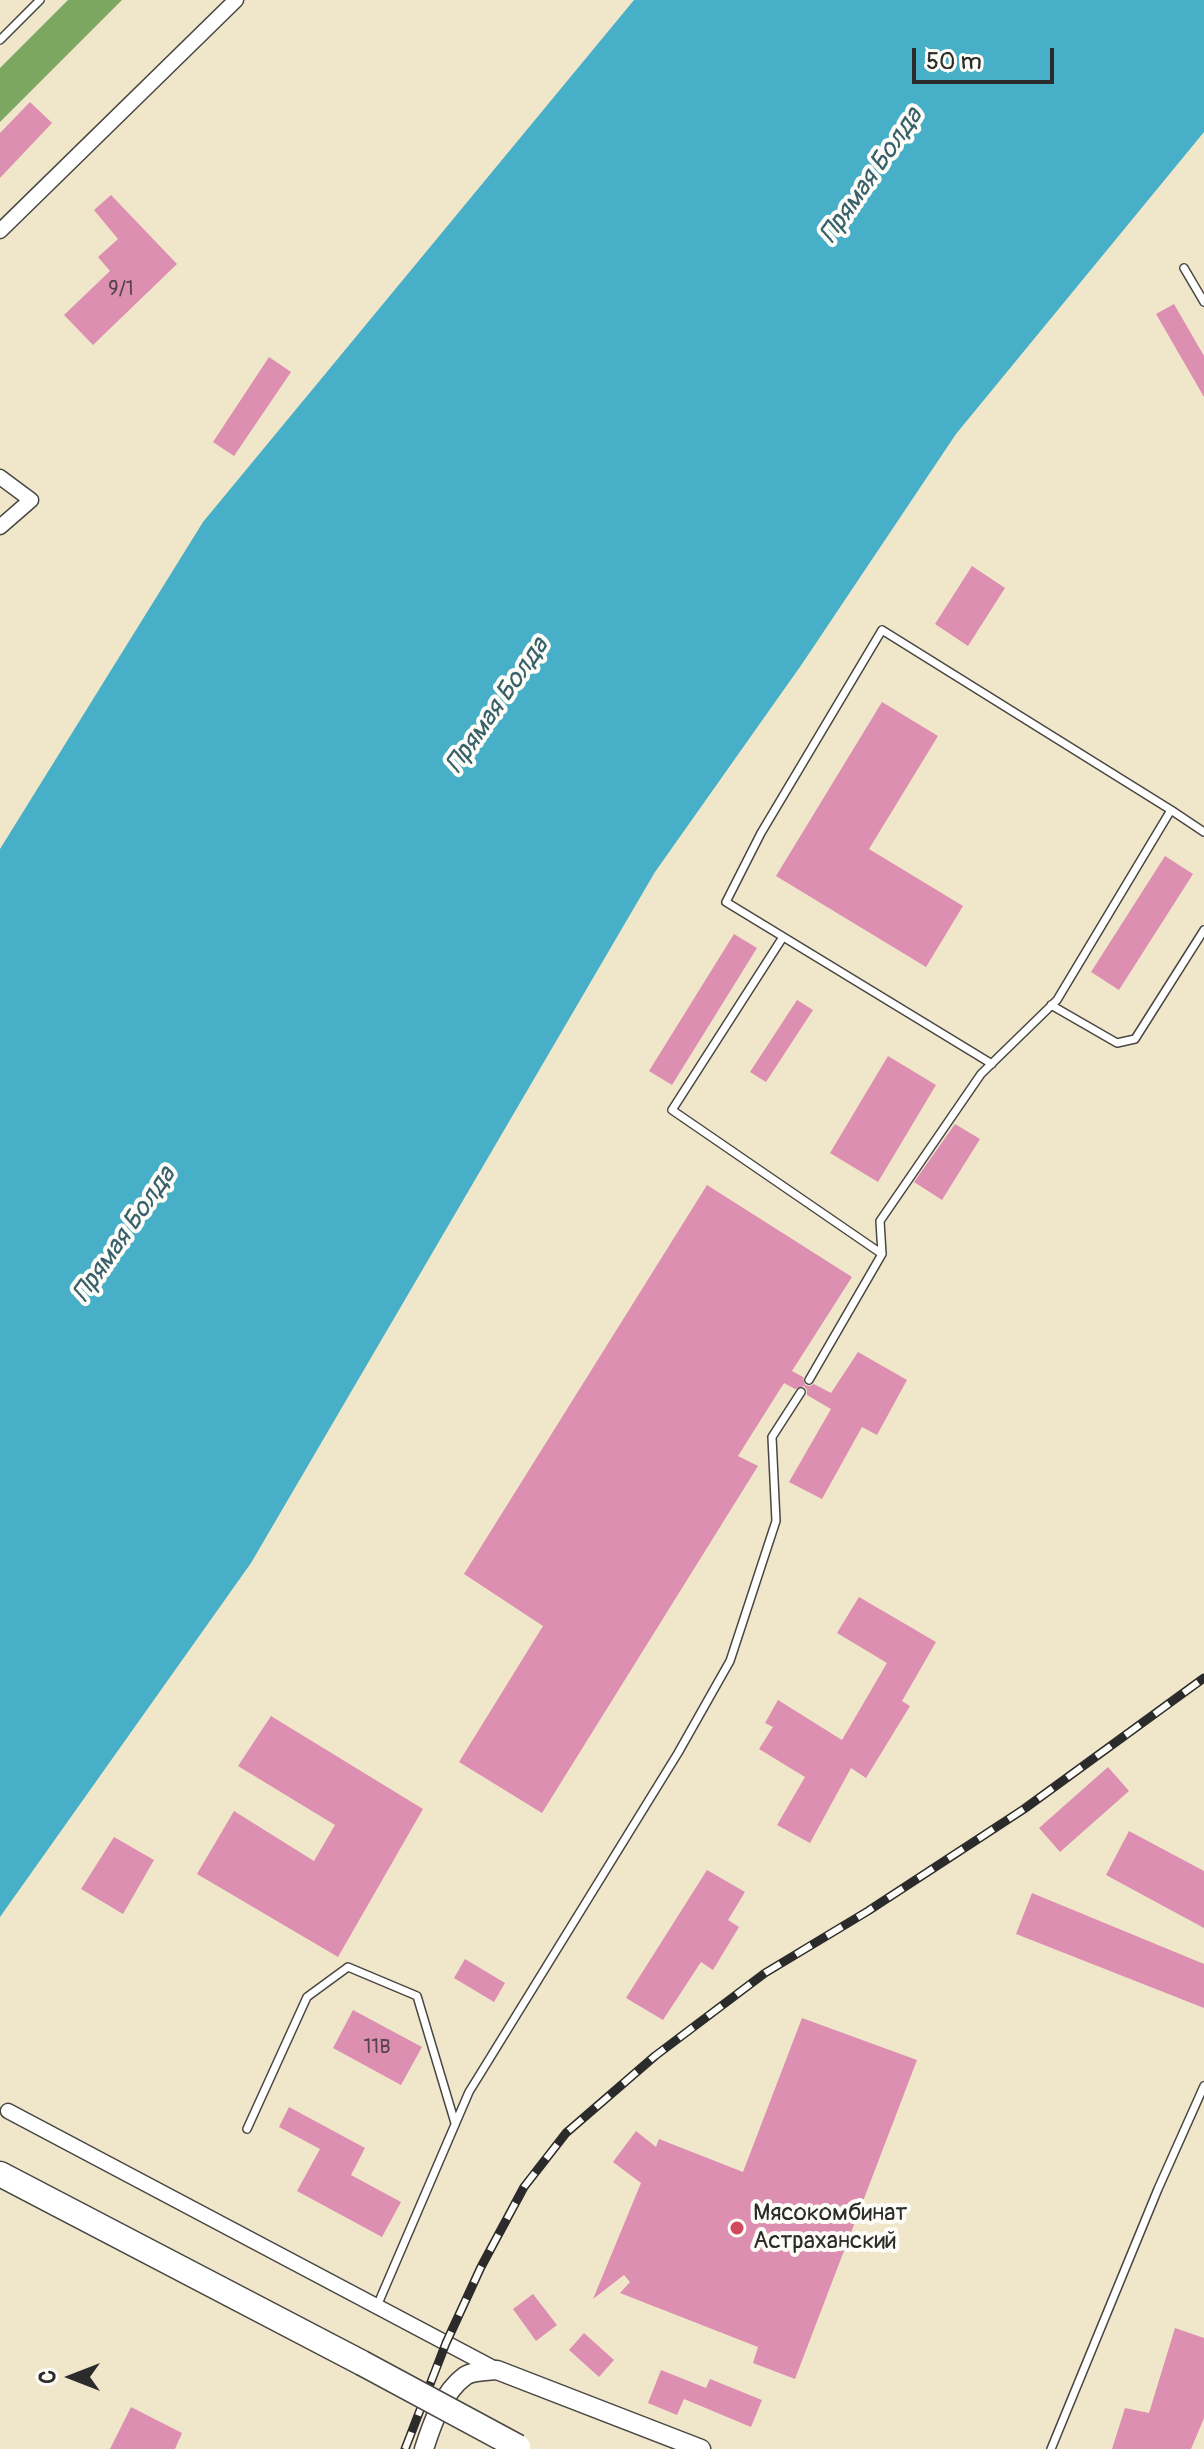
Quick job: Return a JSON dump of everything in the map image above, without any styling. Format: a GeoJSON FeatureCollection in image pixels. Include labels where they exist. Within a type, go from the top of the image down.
{"type":"FeatureCollection","features":[{"type":"Feature","properties":{"kind":"main road"},"geometry":{"type":"LineString","coordinates":[[0,2174],[520,2448]]}},
{"type":"Feature","properties":{"kind":"street"},"geometry":{"type":"LineString","coordinates":[[0,231],[236,0]]}},
{"type":"Feature","properties":{"kind":"street"},"geometry":{"type":"LineString","coordinates":[[0,477],[31,500],[0,527]]}},
{"type":"Feature","properties":{"kind":"street"},"geometry":{"type":"LineString","coordinates":[[8,2111],[497,2370],[701,2449]]}},
{"type":"Feature","properties":{"kind":"street"},"geometry":{"type":"LineString","coordinates":[[424,2449],[434,2419],[467,2374],[497,2370]]}},
{"type":"Feature","properties":{"kind":"lane"},"geometry":{"type":"LineString","coordinates":[[0,40],[40,0]]}},
{"type":"Feature","properties":{"kind":"lane"},"geometry":{"type":"LineString","coordinates":[[1184,268],[1204,302]]}},
{"type":"Feature","properties":{"kind":"lane"},"geometry":{"type":"LineString","coordinates":[[992,1064],[726,902],[761,833],[882,630],[1204,832]]}},
{"type":"Feature","properties":{"kind":"lane"},"geometry":{"type":"LineString","coordinates":[[809,1380],[882,1254],[880,1221],[981,1074],[1051,1005],[1171,810]]}},
{"type":"Feature","properties":{"kind":"lane"},"geometry":{"type":"LineString","coordinates":[[1051,1005],[1117,1043],[1135,1039],[1204,930]]}},
{"type":"Feature","properties":{"kind":"lane"},"geometry":{"type":"LineString","coordinates":[[783,937],[672,1110],[882,1254]]}},
{"type":"Feature","properties":{"kind":"lane"},"geometry":{"type":"LineString","coordinates":[[377,2306],[469,2092],[669,1767],[730,1661],[776,1521],[772,1437],[801,1392]]}},
{"type":"Feature","properties":{"kind":"lane"},"geometry":{"type":"LineString","coordinates":[[247,2129],[307,1997],[348,1967],[417,1996],[455,2123]]}},
{"type":"Feature","properties":{"kind":"lane"},"geometry":{"type":"LineString","coordinates":[[1051,2449],[1204,2086]]}},
{"type":"Feature","properties":{"kind":"green space"},"geometry":{"type":"Polygon","coordinates":[[[68,0],[122,0],[0,122],[0,68],[68,0]]]}},
{"type":"Feature","properties":{"kind":"water","name":"Прямая Болда"},"geometry":{"type":"Polygon","coordinates":[[[634,0],[1204,0],[1204,132],[956,434],[802,664],[655,872],[251,1563],[0,1917],[0,849],[203,522],[634,0]]]}},
{"type":"Feature","properties":{"kind":"building"},"geometry":{"type":"Polygon","coordinates":[[[30,102],[52,123],[0,178],[0,133],[30,102]]]}},
{"type":"Feature","properties":{"kind":"building"},"geometry":{"type":"Polygon","coordinates":[[[111,195],[177,264],[93,345],[64,315],[110,271],[98,257],[118,239],[94,210],[111,195]]]}},
{"type":"Feature","properties":{"kind":"building"},"geometry":{"type":"Polygon","coordinates":[[[1174,304],[1204,356],[1204,397],[1156,314],[1174,304]]]}},
{"type":"Feature","properties":{"kind":"building"},"geometry":{"type":"Polygon","coordinates":[[[269,357],[291,372],[234,456],[213,442],[269,357]]]}},
{"type":"Feature","properties":{"kind":"building"},"geometry":{"type":"Polygon","coordinates":[[[972,566],[1005,588],[968,646],[935,624],[972,566]]]}},
{"type":"Feature","properties":{"kind":"building"},"geometry":{"type":"Polygon","coordinates":[[[882,702],[938,736],[869,849],[963,906],[926,967],[776,876],[882,702]]]}},
{"type":"Feature","properties":{"kind":"building"},"geometry":{"type":"Polygon","coordinates":[[[1165,856],[1193,874],[1119,990],[1091,972],[1165,856]]]}},
{"type":"Feature","properties":{"kind":"building"},"geometry":{"type":"Polygon","coordinates":[[[734,934],[757,948],[672,1085],[649,1071],[734,934]]]}},
{"type":"Feature","properties":{"kind":"building"},"geometry":{"type":"Polygon","coordinates":[[[797,1000],[813,1010],[766,1082],[750,1072],[797,1000]]]}},
{"type":"Feature","properties":{"kind":"building"},"geometry":{"type":"Polygon","coordinates":[[[888,1056],[936,1085],[878,1182],[830,1153],[888,1056]]]}},
{"type":"Feature","properties":{"kind":"building"},"geometry":{"type":"Polygon","coordinates":[[[955,1124],[980,1139],[942,1200],[914,1182],[955,1124]]]}},
{"type":"Feature","properties":{"kind":"building"},"geometry":{"type":"Polygon","coordinates":[[[707,1185],[852,1277],[792,1371],[803,1377],[805,1385],[814,1384],[831,1393],[858,1352],[907,1380],[877,1435],[862,1427],[822,1499],[789,1482],[831,1409],[807,1395],[804,1386],[795,1389],[784,1383],[738,1456],[758,1466],[542,1813],[459,1762],[543,1626],[464,1574],[707,1185]]]}},
{"type":"Feature","properties":{"kind":"building"},"geometry":{"type":"Polygon","coordinates":[[[859,1597],[936,1642],[902,1701],[910,1706],[866,1778],[851,1768],[810,1843],[777,1825],[805,1777],[759,1749],[773,1727],[765,1723],[778,1700],[842,1740],[887,1663],[837,1633],[859,1597]]]}},
{"type":"Feature","properties":{"kind":"building"},"geometry":{"type":"Polygon","coordinates":[[[271,1716],[423,1809],[338,1957],[197,1874],[234,1811],[314,1861],[335,1825],[238,1766],[271,1716]]]}},
{"type":"Feature","properties":{"kind":"building"},"geometry":{"type":"Polygon","coordinates":[[[1108,1767],[1129,1791],[1060,1852],[1039,1828],[1108,1767]]]}},
{"type":"Feature","properties":{"kind":"building"},"geometry":{"type":"Polygon","coordinates":[[[1129,1831],[1204,1871],[1204,1928],[1106,1875],[1129,1831]]]}},
{"type":"Feature","properties":{"kind":"building"},"geometry":{"type":"Polygon","coordinates":[[[114,1837],[154,1860],[123,1914],[81,1889],[114,1837]]]}},
{"type":"Feature","properties":{"kind":"building"},"geometry":{"type":"Polygon","coordinates":[[[707,1870],[745,1892],[728,1920],[739,1927],[713,1970],[701,1962],[663,2020],[626,1998],[707,1870]]]}},
{"type":"Feature","properties":{"kind":"building"},"geometry":{"type":"Polygon","coordinates":[[[1032,1893],[1204,1964],[1204,2008],[1016,1934],[1032,1893]]]}},
{"type":"Feature","properties":{"kind":"building"},"geometry":{"type":"Polygon","coordinates":[[[465,1959],[505,1983],[494,2002],[454,1978],[465,1959]]]}},
{"type":"Feature","properties":{"kind":"building"},"geometry":{"type":"Polygon","coordinates":[[[353,2010],[422,2047],[401,2085],[333,2048],[353,2010]]]}},
{"type":"Feature","properties":{"kind":"building","name":"Мясокомбинат Астраханский"},"geometry":{"type":"Polygon","coordinates":[[[802,2018],[917,2060],[795,2379],[753,2363],[758,2347],[620,2293],[630,2282],[624,2275],[593,2299],[641,2183],[613,2162],[636,2131],[656,2147],[659,2139],[743,2172],[802,2018]]]}},
{"type":"Feature","properties":{"kind":"building"},"geometry":{"type":"Polygon","coordinates":[[[289,2107],[365,2148],[351,2175],[401,2202],[382,2237],[297,2191],[320,2149],[279,2127],[289,2107]]]}},
{"type":"Feature","properties":{"kind":"building"},"geometry":{"type":"Polygon","coordinates":[[[533,2294],[557,2325],[536,2341],[513,2309],[533,2294]]]}},
{"type":"Feature","properties":{"kind":"building"},"geometry":{"type":"Polygon","coordinates":[[[1175,2328],[1204,2338],[1204,2418],[1191,2449],[1112,2449],[1125,2408],[1149,2413],[1175,2328]]]}},
{"type":"Feature","properties":{"kind":"building"},"geometry":{"type":"Polygon","coordinates":[[[584,2333],[614,2360],[599,2377],[569,2350],[584,2333]]]}},
{"type":"Feature","properties":{"kind":"building"},"geometry":{"type":"Polygon","coordinates":[[[661,2370],[706,2388],[710,2379],[762,2400],[751,2427],[684,2399],[677,2415],[648,2403],[661,2370]]]}},
{"type":"Feature","properties":{"kind":"building"},"geometry":{"type":"Polygon","coordinates":[[[131,2407],[182,2433],[175,2449],[110,2449],[131,2407]]]}},
{"type":"Feature","properties":{"kind":"railway"},"geometry":{"type":"LineString","coordinates":[[405,2449],[446,2343],[481,2267],[524,2187],[566,2133],[655,2056],[765,1973],[868,1911],[1024,1809],[1204,1678]]}},
{"type":"Feature","properties":{"kind":"place","name":"Мясокомбинат Астраханский"},"geometry":{"type":"Point","coordinates":[737,2228]}}]}
